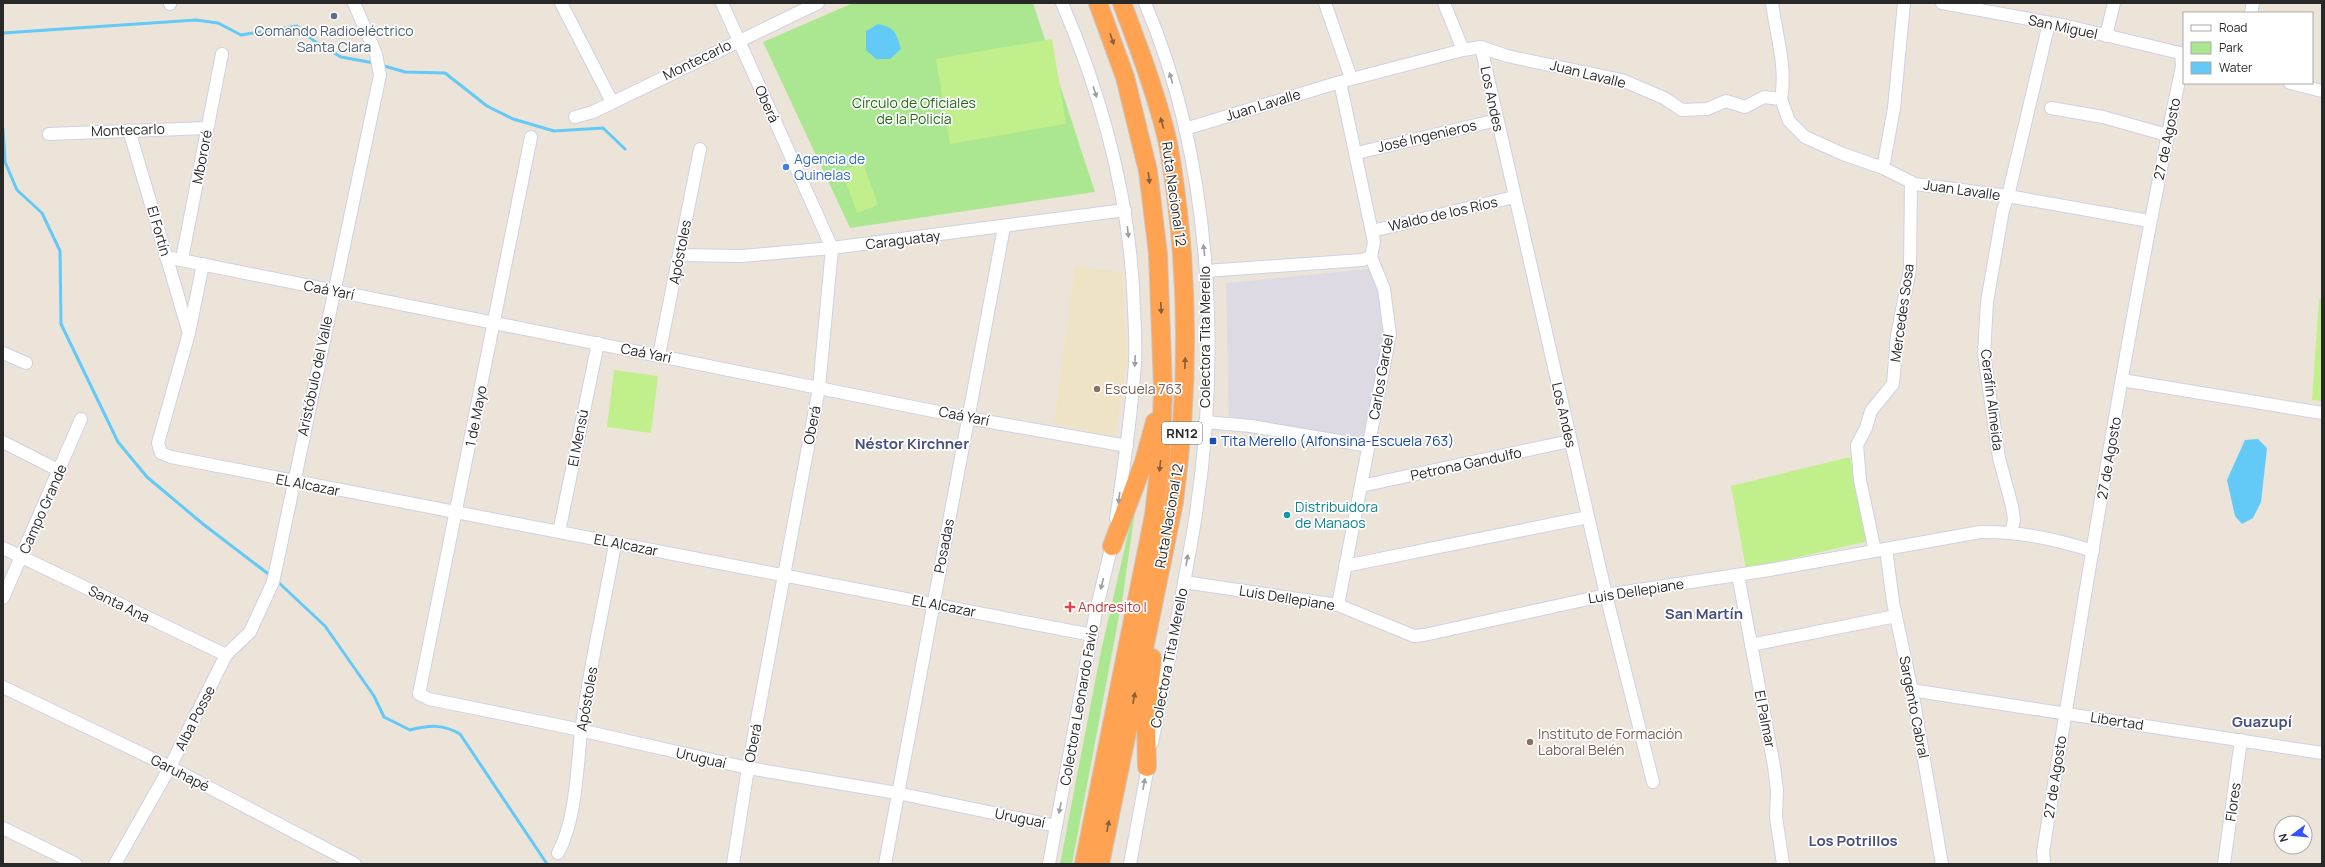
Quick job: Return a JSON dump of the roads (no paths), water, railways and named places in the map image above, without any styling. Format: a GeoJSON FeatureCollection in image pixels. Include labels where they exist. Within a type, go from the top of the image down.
{"type":"FeatureCollection","features":[{"type":"Feature","properties":{"kind":"highway","name":"Ruta Nacional 12"},"geometry":{"type":"LineString","coordinates":[[1084,864],[1154,516],[1161,455],[1162,388],[1158,254],[1148,170],[1125,77],[1098,3]]}},
{"type":"Feature","properties":{"kind":"highway","name":"Ruta Nacional 12"},"geometry":{"type":"LineString","coordinates":[[1100,864],[1174,502],[1180,454],[1186,327],[1182,250],[1166,135],[1146,66],[1122,3]]}},
{"type":"Feature","properties":{"kind":"highway"},"geometry":{"type":"LineString","coordinates":[[1112,546],[1144,462],[1162,388]]}},
{"type":"Feature","properties":{"kind":"highway"},"geometry":{"type":"LineString","coordinates":[[1147,767],[1146,723],[1159,574]]}},
{"type":"Feature","properties":{"kind":"street","name":"Aristóbulo del Valle"},"geometry":{"type":"LineString","coordinates":[[230,652],[250,632],[272,582],[278,559],[333,291],[380,75],[376,54],[354,3]]}},
{"type":"Feature","properties":{"kind":"street"},"geometry":{"type":"LineString","coordinates":[[561,3],[612,102]]}},
{"type":"Feature","properties":{"kind":"street","name":"Oberá"},"geometry":{"type":"LineString","coordinates":[[722,3],[832,248],[819,388],[748,768],[733,864]]}},
{"type":"Feature","properties":{"kind":"street","name":"Montecarlo"},"geometry":{"type":"LineString","coordinates":[[575,117],[593,112],[818,3]]}},
{"type":"Feature","properties":{"kind":"street"},"geometry":{"type":"LineString","coordinates":[[1062,3],[1081,48],[1110,136],[1125,210],[1133,269],[1135,354],[1127,446]]}},
{"type":"Feature","properties":{"kind":"street","name":"Colectora Tita Merello"},"geometry":{"type":"LineString","coordinates":[[1130,864],[1147,767],[1184,582],[1195,518],[1205,422],[1208,361],[1206,272],[1197,187],[1185,129],[1162,47],[1145,3]]}},
{"type":"Feature","properties":{"kind":"street"},"geometry":{"type":"LineString","coordinates":[[1206,272],[1362,260],[1370,257],[1374,242],[1357,153],[1346,80],[1325,3]]}},
{"type":"Feature","properties":{"kind":"street"},"geometry":{"type":"LineString","coordinates":[[1444,3],[1463,50]]}},
{"type":"Feature","properties":{"kind":"street"},"geometry":{"type":"LineString","coordinates":[[1772,3],[1784,85],[1781,99]]}},
{"type":"Feature","properties":{"kind":"street"},"geometry":{"type":"LineString","coordinates":[[1883,168],[1894,108],[1904,3]]}},
{"type":"Feature","properties":{"kind":"street","name":"San Miguel"},"geometry":{"type":"LineString","coordinates":[[1942,3],[2049,23],[2182,54]]}},
{"type":"Feature","properties":{"kind":"street"},"geometry":{"type":"LineString","coordinates":[[2106,36],[2114,3]]}},
{"type":"Feature","properties":{"kind":"street","name":"Cerafín Almeida"},"geometry":{"type":"LineString","coordinates":[[2011,533],[2014,520],[2012,506],[1999,458],[1984,354],[1987,302],[2003,210],[2008,196],[2049,23]]}},
{"type":"Feature","properties":{"kind":"street","name":"Juan Lavalle"},"geometry":{"type":"LineString","coordinates":[[1185,129],[1346,80],[1463,50],[1481,47],[1507,56],[1622,80],[1664,98],[1682,110],[1707,109],[1726,101],[1746,107],[1764,96],[1781,99],[1789,121],[1805,137],[1843,154],[1883,168],[1911,182],[1929,187],[2008,196],[2149,221]]}},
{"type":"Feature","properties":{"kind":"street","name":"Los Andes"},"geometry":{"type":"LineString","coordinates":[[1481,47],[1606,595],[1653,782]]}},
{"type":"Feature","properties":{"kind":"street","name":"Mbororé"},"geometry":{"type":"LineString","coordinates":[[182,260],[222,54]]}},
{"type":"Feature","properties":{"kind":"street","name":"27 de Agosto"},"geometry":{"type":"LineString","coordinates":[[2044,864],[2043,852],[2065,713],[2149,221],[2182,66],[2182,54]]}},
{"type":"Feature","properties":{"kind":"street"},"geometry":{"type":"LineString","coordinates":[[2294,84],[2322,91]]}},
{"type":"Feature","properties":{"kind":"street"},"geometry":{"type":"LineString","coordinates":[[2051,108],[2103,117],[2167,135]]}},
{"type":"Feature","properties":{"kind":"street","name":"José Ingenieros"},"geometry":{"type":"LineString","coordinates":[[1357,153],[1497,120]]}},
{"type":"Feature","properties":{"kind":"street","name":"Montecarlo"},"geometry":{"type":"LineString","coordinates":[[49,134],[208,128]]}},
{"type":"Feature","properties":{"kind":"street","name":"El Fortín"},"geometry":{"type":"LineString","coordinates":[[129,130],[189,333]]}},
{"type":"Feature","properties":{"kind":"street","name":"1 de Mayo"},"geometry":{"type":"LineString","coordinates":[[419,694],[431,645],[455,513],[531,137]]}},
{"type":"Feature","properties":{"kind":"street","name":"Apóstoles"},"geometry":{"type":"LineString","coordinates":[[659,355],[700,149]]}},
{"type":"Feature","properties":{"kind":"street","name":"Mercedes Sosa"},"geometry":{"type":"LineString","coordinates":[[1881,550],[1860,480],[1857,445],[1866,428],[1870,411],[1893,384],[1896,336],[1910,269],[1911,182]]}},
{"type":"Feature","properties":{"kind":"street","name":"Waldo de los Ríos"},"geometry":{"type":"LineString","coordinates":[[1372,230],[1514,197]]}},
{"type":"Feature","properties":{"kind":"street","name":"Caraguatay"},"geometry":{"type":"LineString","coordinates":[[679,255],[742,256],[832,248],[1004,227],[1125,210]]}},
{"type":"Feature","properties":{"kind":"street","name":"Posadas"},"geometry":{"type":"LineString","coordinates":[[885,864],[1004,227]]}},
{"type":"Feature","properties":{"kind":"street","name":"Caá Yarí"},"geometry":{"type":"LineString","coordinates":[[166,257],[968,418],[1127,446]]}},
{"type":"Feature","properties":{"kind":"street","name":"Carlos Gardel"},"geometry":{"type":"LineString","coordinates":[[1338,605],[1390,334],[1384,289],[1370,257]]}},
{"type":"Feature","properties":{"kind":"street"},"geometry":{"type":"LineString","coordinates":[[189,333],[203,264]]}},
{"type":"Feature","properties":{"kind":"street","name":"EL Alcazar"},"geometry":{"type":"LineString","coordinates":[[189,333],[158,443],[161,453],[171,458],[615,544],[784,575],[1092,636]]}},
{"type":"Feature","properties":{"kind":"street","name":"El Mensú"},"geometry":{"type":"LineString","coordinates":[[559,532],[598,343]]}},
{"type":"Feature","properties":{"kind":"street"},"geometry":{"type":"LineString","coordinates":[[3,353],[26,363]]}},
{"type":"Feature","properties":{"kind":"street"},"geometry":{"type":"LineString","coordinates":[[2122,380],[2322,413]]}},
{"type":"Feature","properties":{"kind":"street","name":"Campo Grande"},"geometry":{"type":"LineString","coordinates":[[3,598],[60,471],[81,419]]}},
{"type":"Feature","properties":{"kind":"street"},"geometry":{"type":"LineString","coordinates":[[1205,422],[1251,426],[1368,446]]}},
{"type":"Feature","properties":{"kind":"street","name":"Petrona Gandulfo"},"geometry":{"type":"LineString","coordinates":[[1361,486],[1570,441]]}},
{"type":"Feature","properties":{"kind":"street"},"geometry":{"type":"LineString","coordinates":[[3,442],[60,471]]}},
{"type":"Feature","properties":{"kind":"street","name":"Colectora Leonardo Favio"},"geometry":{"type":"LineString","coordinates":[[1049,864],[1096,610],[1112,546],[1127,446]]}},
{"type":"Feature","properties":{"kind":"street"},"geometry":{"type":"LineString","coordinates":[[1345,566],[1588,517]]}},
{"type":"Feature","properties":{"kind":"street","name":"Luis Dellepiane"},"geometry":{"type":"LineString","coordinates":[[1184,582],[1338,605],[1414,636],[1606,595],[1738,575],[1980,532],[2011,533],[2057,539],[2093,550]]}},
{"type":"Feature","properties":{"kind":"street","name":"Apóstoles"},"geometry":{"type":"LineString","coordinates":[[558,853],[564,841],[577,776],[581,731],[615,544]]}},
{"type":"Feature","properties":{"kind":"street","name":"Santa Ana"},"geometry":{"type":"LineString","coordinates":[[3,548],[230,652]]}},
{"type":"Feature","properties":{"kind":"street","name":"Sargento Cabral"},"geometry":{"type":"LineString","coordinates":[[1881,550],[1911,690],[1942,864]]}},
{"type":"Feature","properties":{"kind":"street","name":"El Palmar"},"geometry":{"type":"LineString","coordinates":[[1738,575],[1775,772],[1777,791],[1776,817],[1783,864]]}},
{"type":"Feature","properties":{"kind":"street"},"geometry":{"type":"LineString","coordinates":[[1751,645],[1896,616]]}},
{"type":"Feature","properties":{"kind":"street","name":"Alba Posse"},"geometry":{"type":"LineString","coordinates":[[115,864],[170,767],[230,652]]}},
{"type":"Feature","properties":{"kind":"street","name":"Garuhapé"},"geometry":{"type":"LineString","coordinates":[[3,688],[170,767],[355,864]]}},
{"type":"Feature","properties":{"kind":"street","name":"Libertad"},"geometry":{"type":"LineString","coordinates":[[1911,690],[2322,753]]}},
{"type":"Feature","properties":{"kind":"street","name":"Uruguaí"},"geometry":{"type":"LineString","coordinates":[[419,694],[429,699],[748,768],[897,794],[1056,826]]}},
{"type":"Feature","properties":{"kind":"street","name":"Flores"},"geometry":{"type":"LineString","coordinates":[[2224,864],[2241,740]]}},
{"type":"Feature","properties":{"kind":"street"},"geometry":{"type":"LineString","coordinates":[[3,828],[76,864]]}},
{"type":"Feature","properties":{"kind":"water"},"geometry":{"type":"Polygon","coordinates":[[[878,24],[892,29],[898,39],[901,49],[890,59],[876,59],[866,50],[866,31],[878,24]]]}},
{"type":"Feature","properties":{"kind":"water"},"geometry":{"type":"Polygon","coordinates":[[[2258,439],[2267,448],[2261,502],[2253,518],[2242,524],[2235,516],[2227,480],[2245,440],[2258,439]]]}},
{"type":"Feature","properties":{"kind":"waterway"},"geometry":{"type":"LineString","coordinates":[[3,33],[196,20],[218,23],[241,35],[297,26],[314,41],[341,57],[374,63]]}},
{"type":"Feature","properties":{"kind":"waterway"},"geometry":{"type":"LineString","coordinates":[[381,65],[405,72],[445,73],[487,106],[513,119],[554,131],[603,128],[625,149]]}},
{"type":"Feature","properties":{"kind":"waterway"},"geometry":{"type":"LineString","coordinates":[[3,129],[5,162],[17,190],[42,213],[60,251],[61,324],[118,442],[147,477],[203,524],[271,576]]}},
{"type":"Feature","properties":{"kind":"waterway"},"geometry":{"type":"LineString","coordinates":[[277,581],[325,626],[374,696],[384,717],[410,730],[436,726],[448,728],[460,734],[547,864]]}},
{"type":"Feature","properties":{"kind":"place","name":"Comando Radioeléctrico Santa Clara"},"geometry":{"type":"Point","coordinates":[334,16]}},
{"type":"Feature","properties":{"kind":"place","name":"Agencia de Quinelas"},"geometry":{"type":"Point","coordinates":[786,167]}},
{"type":"Feature","properties":{"kind":"place","name":"Escuela 763"},"geometry":{"type":"Point","coordinates":[1097,389]}},
{"type":"Feature","properties":{"kind":"place","name":"Tita Merello (Alfonsina-Escuela 763)"},"geometry":{"type":"Point","coordinates":[1213,441]}},
{"type":"Feature","properties":{"kind":"place","name":"Distribuidora de Manaos"},"geometry":{"type":"Point","coordinates":[1287,515]}},
{"type":"Feature","properties":{"kind":"place","name":"Andresito I"},"geometry":{"type":"Point","coordinates":[1070,607]}},
{"type":"Feature","properties":{"kind":"place","name":"Instituto de Formación Laboral Belén"},"geometry":{"type":"Point","coordinates":[1530,742]}},
{"type":"Feature","properties":{"kind":"district","name":"Néstor Kirchner"},"geometry":{"type":"Point","coordinates":[912,444]}},
{"type":"Feature","properties":{"kind":"district","name":"San Martín"},"geometry":{"type":"Point","coordinates":[1704,614]}},
{"type":"Feature","properties":{"kind":"district","name":"Guazupí"},"geometry":{"type":"Point","coordinates":[2262,722]}},
{"type":"Feature","properties":{"kind":"district","name":"Los Potrillos"},"geometry":{"type":"Point","coordinates":[1853,841]}},
{"type":"Feature","properties":{"kind":"park label","name":"Círculo de Oficiales de la Policía"},"geometry":{"type":"Point","coordinates":[914,112]}}]}
